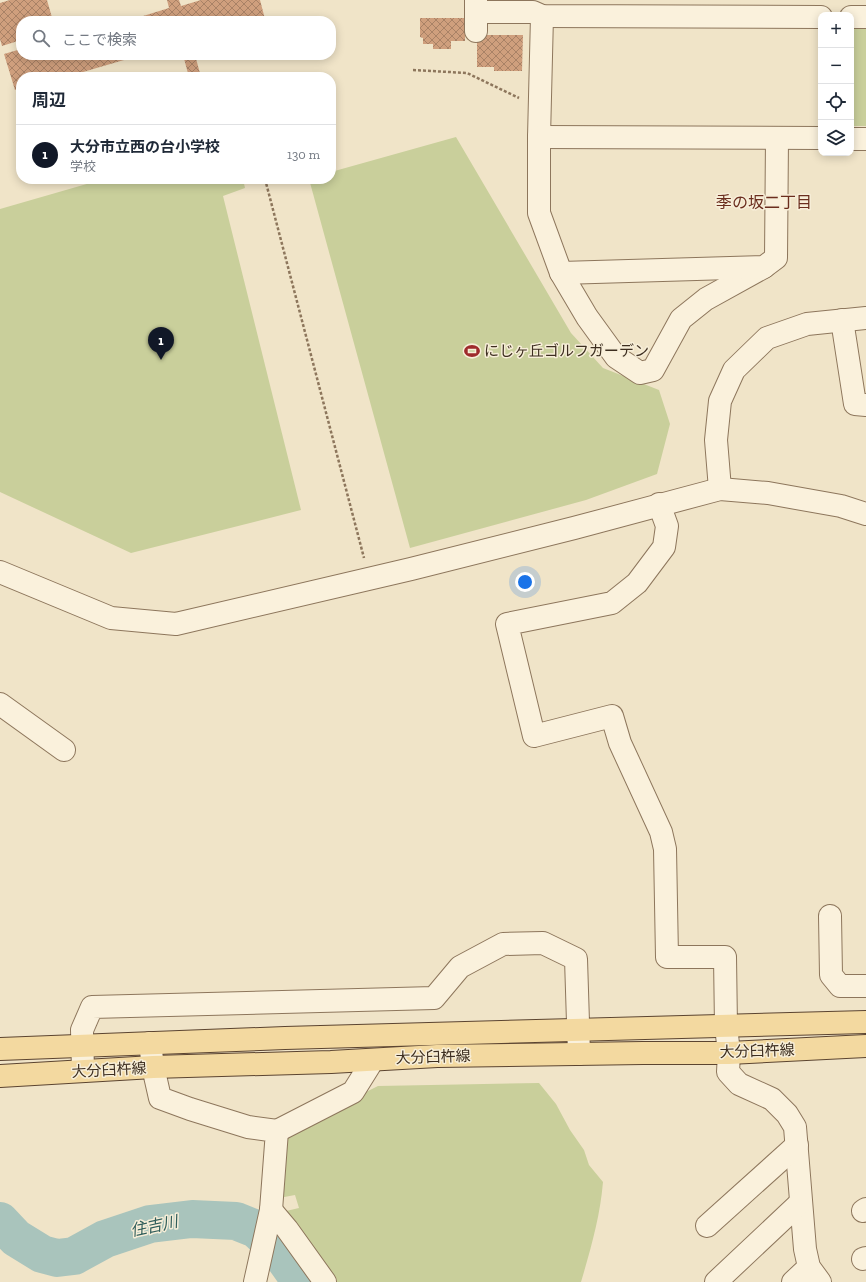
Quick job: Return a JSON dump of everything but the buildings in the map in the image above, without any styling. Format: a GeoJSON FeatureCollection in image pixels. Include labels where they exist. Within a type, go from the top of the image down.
{"type":"FeatureCollection","features":[{"type":"Feature","properties":{"kind":"main road","name":"大分臼杵線"},"geometry":{"type":"LineString","coordinates":[[0,1049],[293,1038],[866,1022]]}},
{"type":"Feature","properties":{"kind":"main road","name":"大分臼杵線"},"geometry":{"type":"LineString","coordinates":[[0,1076],[153,1067],[331,1062],[437,1056],[729,1053],[866,1046]]}},
{"type":"Feature","properties":{"kind":"street"},"geometry":{"type":"LineString","coordinates":[[476,14],[532,12],[542,16],[632,8],[818,17]]}},
{"type":"Feature","properties":{"kind":"street"},"geometry":{"type":"LineString","coordinates":[[542,16],[539,213],[561,273],[587,317],[616,357],[640,373],[653,370],[681,319],[706,299],[764,267],[776,258],[777,138]]}},
{"type":"Feature","properties":{"kind":"street"},"geometry":{"type":"LineString","coordinates":[[854,17],[866,17]]}},
{"type":"Feature","properties":{"kind":"street"},"geometry":{"type":"LineString","coordinates":[[539,138],[818,138]]}},
{"type":"Feature","properties":{"kind":"street"},"geometry":{"type":"LineString","coordinates":[[854,139],[866,139]]}},
{"type":"Feature","properties":{"kind":"street"},"geometry":{"type":"LineString","coordinates":[[561,273],[764,267]]}},
{"type":"Feature","properties":{"kind":"street"},"geometry":{"type":"LineString","coordinates":[[720,488],[716,440],[720,401],[734,370],[767,338],[807,324],[866,318]]}},
{"type":"Feature","properties":{"kind":"street"},"geometry":{"type":"LineString","coordinates":[[842,320],[855,404],[866,405]]}},
{"type":"Feature","properties":{"kind":"street"},"geometry":{"type":"LineString","coordinates":[[0,572],[112,618],[176,624],[411,569],[566,530],[720,488],[834,505],[866,514]]}},
{"type":"Feature","properties":{"kind":"street"},"geometry":{"type":"LineString","coordinates":[[658,504],[667,526],[664,547],[637,583],[612,603],[507,624],[534,736],[612,716],[620,743],[661,832],[665,849],[667,956],[725,957],[726,1026],[729,1053],[728,1072],[739,1084],[772,1099],[787,1114],[794,1128],[797,1145],[800,1203],[805,1249],[814,1274],[793,1282]]}},
{"type":"Feature","properties":{"kind":"street"},"geometry":{"type":"LineString","coordinates":[[0,704],[64,750]]}},
{"type":"Feature","properties":{"kind":"street"},"geometry":{"type":"LineString","coordinates":[[830,916],[831,976],[840,986],[866,986]]}},
{"type":"Feature","properties":{"kind":"street"},"geometry":{"type":"LineString","coordinates":[[83,1071],[82,1030],[92,1007],[434,998],[460,967],[503,944],[543,943],[576,959],[578,1054]]}},
{"type":"Feature","properties":{"kind":"street"},"geometry":{"type":"LineString","coordinates":[[150,1043],[153,1067],[160,1098],[248,1128],[277,1131],[353,1092],[374,1060]]}},
{"type":"Feature","properties":{"kind":"street"},"geometry":{"type":"LineString","coordinates":[[255,1282],[270,1216],[277,1131]]}},
{"type":"Feature","properties":{"kind":"street"},"geometry":{"type":"LineString","coordinates":[[708,1226],[797,1145]]}},
{"type":"Feature","properties":{"kind":"street"},"geometry":{"type":"LineString","coordinates":[[716,1282],[800,1203]]}},
{"type":"Feature","properties":{"kind":"street"},"geometry":{"type":"LineString","coordinates":[[270,1216],[287,1229],[325,1282]]}},
{"type":"Feature","properties":{"kind":"path"},"geometry":{"type":"LineString","coordinates":[[413,70],[467,73],[540,108]]}},
{"type":"Feature","properties":{"kind":"path"},"geometry":{"type":"LineString","coordinates":[[266,184],[370,578]]}},
{"type":"Feature","properties":{"kind":"green space"},"geometry":{"type":"Polygon","coordinates":[[[854,26],[866,26],[866,126],[854,126],[854,26]]]}},
{"type":"Feature","properties":{"kind":"green space","name":"にじヶ丘ゴルフガーデン"},"geometry":{"type":"Polygon","coordinates":[[[456,137],[571,333],[603,368],[659,390],[670,424],[657,474],[586,500],[410,548],[310,184],[336,184],[336,171],[456,137]]]}},
{"type":"Feature","properties":{"kind":"green space"},"geometry":{"type":"Polygon","coordinates":[[[87,184],[244,184],[245,188],[223,196],[301,510],[131,553],[0,492],[0,209],[87,184]]]}},
{"type":"Feature","properties":{"kind":"green space"},"geometry":{"type":"Polygon","coordinates":[[[539,1083],[556,1104],[570,1130],[584,1150],[589,1165],[603,1182],[602,1195],[592,1245],[581,1282],[337,1282],[322,1258],[288,1216],[286,1211],[299,1208],[295,1195],[279,1198],[284,1139],[316,1117],[378,1086],[539,1083]]]}},
{"type":"Feature","properties":{"kind":"waterway","name":"住吉川"},"geometry":{"type":"LineString","coordinates":[[0,1221],[16,1238],[42,1254],[57,1258],[74,1256],[105,1239],[150,1224],[192,1219],[236,1221],[256,1229],[279,1251],[301,1282]]}},
{"type":"Feature","properties":{"kind":"place","name":"にじヶ丘ゴルフガーデン"},"geometry":{"type":"Point","coordinates":[472,351]}},
{"type":"Feature","properties":{"kind":"place","name":"大分市立西の台小学校"},"geometry":{"type":"Point","coordinates":[161,360]}},
{"type":"Feature","properties":{"kind":"district","name":"季の坂二丁目"},"geometry":{"type":"Point","coordinates":[764,202]}}]}
